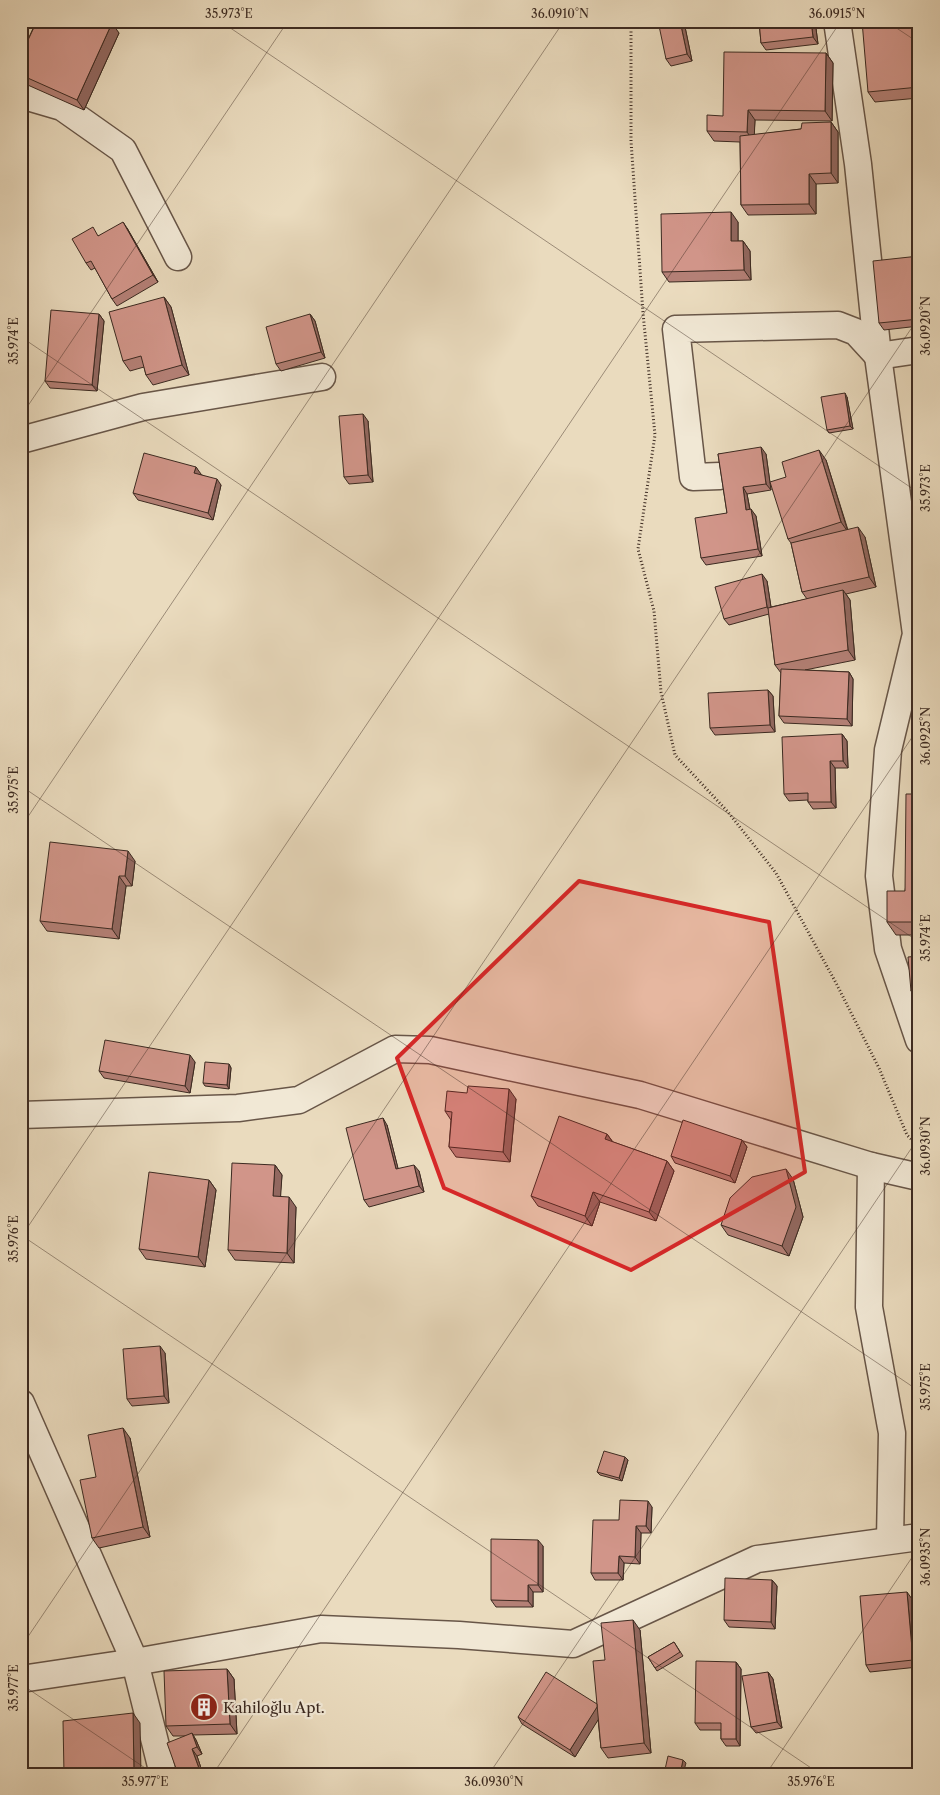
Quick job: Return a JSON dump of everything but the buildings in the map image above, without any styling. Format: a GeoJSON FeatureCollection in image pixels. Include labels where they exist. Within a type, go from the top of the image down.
{"type":"FeatureCollection","features":[{"type":"Feature","properties":{"kind":"street"},"geometry":{"type":"LineString","coordinates":[[837,21],[858,164],[878,356],[917,634],[888,750],[879,876],[888,949],[919,1040]]}},
{"type":"Feature","properties":{"kind":"street"},"geometry":{"type":"LineString","coordinates":[[21,95],[62,107],[122,150],[178,257]]}},
{"type":"Feature","properties":{"kind":"street"},"geometry":{"type":"LineString","coordinates":[[720,476],[693,477],[676,329],[838,325],[856,332],[878,356]]}},
{"type":"Feature","properties":{"kind":"street"},"geometry":{"type":"LineString","coordinates":[[878,356],[919,350]]}},
{"type":"Feature","properties":{"kind":"street"},"geometry":{"type":"LineString","coordinates":[[21,440],[143,407],[322,377]]}},
{"type":"Feature","properties":{"kind":"street"},"geometry":{"type":"LineString","coordinates":[[21,1115],[238,1108],[299,1100],[395,1049],[430,1050],[640,1095],[871,1166],[919,1177]]}},
{"type":"Feature","properties":{"kind":"street"},"geometry":{"type":"LineString","coordinates":[[871,1166],[869,1306],[892,1433],[890,1540]]}},
{"type":"Feature","properties":{"kind":"street"},"geometry":{"type":"LineString","coordinates":[[21,1403],[135,1662],[163,1774]]}},
{"type":"Feature","properties":{"kind":"street"},"geometry":{"type":"LineString","coordinates":[[21,1679],[135,1662],[321,1629],[459,1635],[573,1644],[757,1559],[919,1537]]}},
{"type":"Feature","properties":{"kind":"path"},"geometry":{"type":"LineString","coordinates":[[631,21],[631,141],[643,313],[655,435],[638,549],[654,611],[661,692],[675,755],[728,812],[776,873],[836,983],[879,1068],[907,1135],[919,1147]]}},
{"type":"Feature","properties":{"kind":"highlighted area"},"geometry":{"type":"Polygon","coordinates":[[[579,881],[769,922],[805,1172],[631,1270],[444,1188],[397,1058],[579,881]]]}},
{"type":"Feature","properties":{"kind":"place","name":"Kahiloğlu Apt."},"geometry":{"type":"Point","coordinates":[204,1707]}}]}
